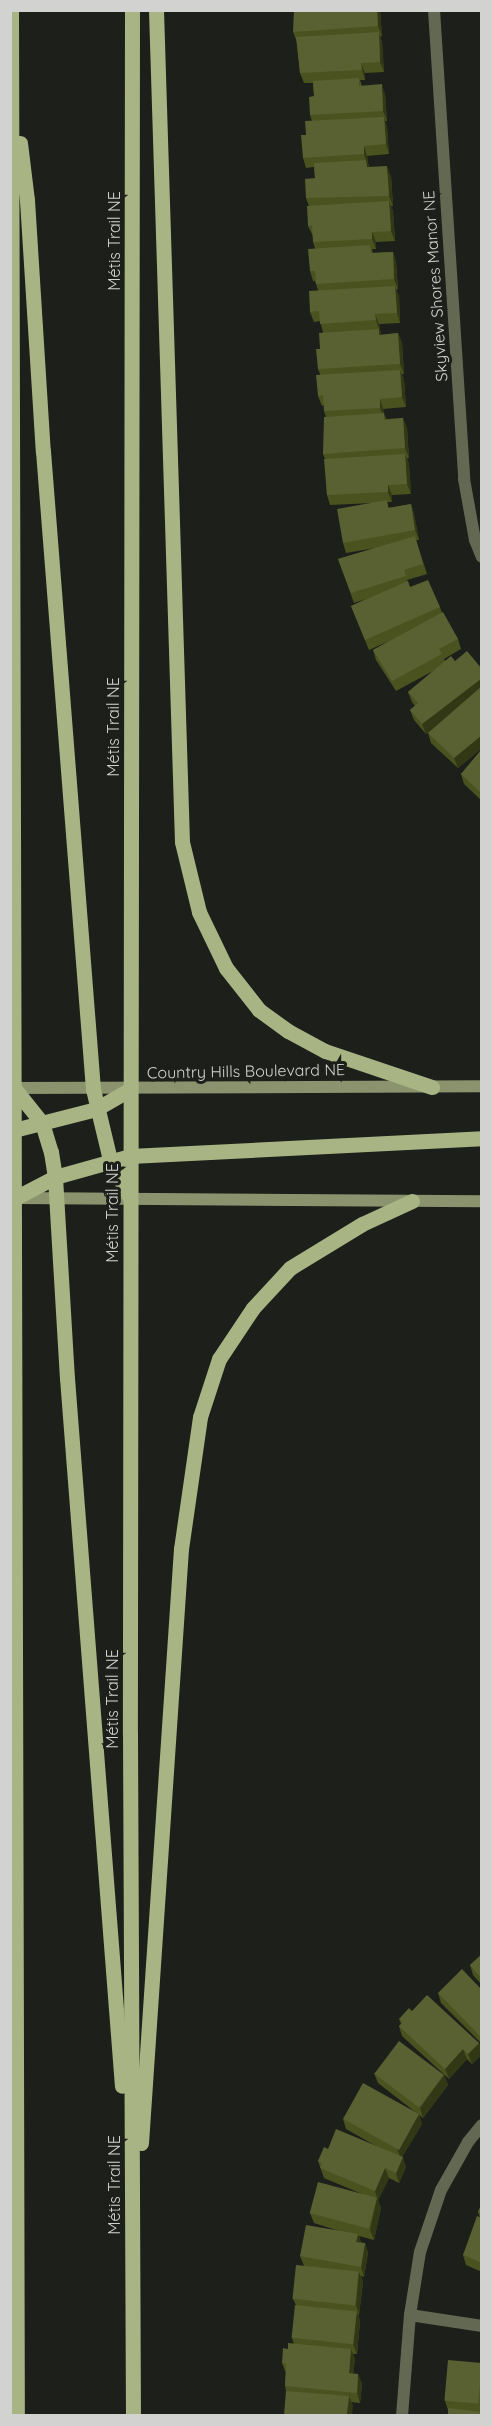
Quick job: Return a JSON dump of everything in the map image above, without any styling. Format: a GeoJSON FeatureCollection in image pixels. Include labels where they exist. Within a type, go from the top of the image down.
{"type":"FeatureCollection","features":[{"type":"Feature","properties":{"kind":"main road"},"geometry":{"type":"LineString","coordinates":[[11,10],[17,2415]]}},
{"type":"Feature","properties":{"kind":"main road","name":"Métis Trail NE"},"geometry":{"type":"LineString","coordinates":[[132,10],[130,1199],[133,2415]]}},
{"type":"Feature","properties":{"kind":"main road"},"geometry":{"type":"LineString","coordinates":[[156,10],[182,842],[199,912],[226,968],[259,1010],[288,1031],[325,1051],[432,1087]]}},
{"type":"Feature","properties":{"kind":"main road"},"geometry":{"type":"LineString","coordinates":[[12,75],[27,200],[43,451],[93,1089],[110,1161],[130,1199]]}},
{"type":"Feature","properties":{"kind":"main road","name":"Country Hills Boulevard NE"},"geometry":{"type":"LineString","coordinates":[[12,1088],[482,1086]]}},
{"type":"Feature","properties":{"kind":"main road"},"geometry":{"type":"LineString","coordinates":[[12,1088],[42,1123],[51,1152],[55,1177],[67,1378],[116,1990],[132,2253]]}},
{"type":"Feature","properties":{"kind":"main road"},"geometry":{"type":"LineString","coordinates":[[13,1130],[96,1109],[130,1089]]}},
{"type":"Feature","properties":{"kind":"main road"},"geometry":{"type":"LineString","coordinates":[[13,1198],[55,1177],[130,1156],[482,1138]]}},
{"type":"Feature","properties":{"kind":"main road"},"geometry":{"type":"LineString","coordinates":[[13,1198],[482,1201]]}},
{"type":"Feature","properties":{"kind":"main road"},"geometry":{"type":"LineString","coordinates":[[132,2253],[156,1935],[181,1549],[200,1417],[219,1359],[253,1308],[290,1268],[362,1224],[412,1201]]}},
{"type":"Feature","properties":{"kind":"street","name":"Skyview Shores Manor NE"},"geometry":{"type":"LineString","coordinates":[[434,10],[464,479],[475,540],[482,556]]}},
{"type":"Feature","properties":{"kind":"street"},"geometry":{"type":"LineString","coordinates":[[402,2415],[410,2315],[420,2252],[441,2190],[468,2142],[482,2126]]}},
{"type":"Feature","properties":{"kind":"street"},"geometry":{"type":"LineString","coordinates":[[410,2315],[482,2326]]}},
{"type":"Feature","properties":{"kind":"building"},"geometry":{"type":"Polygon","coordinates":[[[294,10],[377,10],[378,26],[293,32],[294,10]]]}},
{"type":"Feature","properties":{"kind":"building"},"geometry":{"type":"Polygon","coordinates":[[[379,32],[380,62],[361,63],[362,70],[300,73],[296,37],[379,32]]]}},
{"type":"Feature","properties":{"kind":"building"},"geometry":{"type":"Polygon","coordinates":[[[359,78],[359,86],[382,84],[383,111],[310,115],[309,97],[314,96],[313,81],[359,78]]]}},
{"type":"Feature","properties":{"kind":"building"},"geometry":{"type":"Polygon","coordinates":[[[384,117],[386,144],[364,146],[364,154],[303,158],[301,135],[306,135],[305,121],[384,117]]]}},
{"type":"Feature","properties":{"kind":"building"},"geometry":{"type":"Polygon","coordinates":[[[366,160],[367,167],[387,166],[389,196],[306,198],[305,179],[315,178],[314,163],[366,160]]]}},
{"type":"Feature","properties":{"kind":"building"},"geometry":{"type":"Polygon","coordinates":[[[389,201],[391,231],[372,232],[372,239],[313,242],[312,225],[308,226],[307,206],[389,201]]]}},
{"type":"Feature","properties":{"kind":"building"},"geometry":{"type":"Polygon","coordinates":[[[370,245],[371,253],[393,252],[394,279],[316,284],[315,271],[310,271],[308,249],[370,245]]]}},
{"type":"Feature","properties":{"kind":"building"},"geometry":{"type":"Polygon","coordinates":[[[395,286],[397,313],[375,314],[376,320],[320,324],[319,311],[310,312],[309,291],[395,286]]]}},
{"type":"Feature","properties":{"kind":"building"},"geometry":{"type":"Polygon","coordinates":[[[379,329],[379,335],[398,333],[400,364],[318,369],[316,349],[320,349],[319,333],[379,329]]]}},
{"type":"Feature","properties":{"kind":"building"},"geometry":{"type":"Polygon","coordinates":[[[400,370],[402,397],[380,399],[380,408],[324,411],[323,395],[318,396],[316,375],[400,370]]]}},
{"type":"Feature","properties":{"kind":"building"},"geometry":{"type":"Polygon","coordinates":[[[384,413],[384,420],[403,418],[405,448],[323,454],[324,417],[384,413]]]}},
{"type":"Feature","properties":{"kind":"building"},"geometry":{"type":"Polygon","coordinates":[[[405,454],[407,484],[388,485],[388,492],[327,495],[324,459],[405,454]]]}},
{"type":"Feature","properties":{"kind":"building"},"geometry":{"type":"Polygon","coordinates":[[[387,500],[388,508],[411,504],[415,530],[343,543],[337,509],[387,500]]]}},
{"type":"Feature","properties":{"kind":"building"},"geometry":{"type":"Polygon","coordinates":[[[415,536],[423,564],[404,570],[406,576],[351,593],[338,559],[415,536]]]}},
{"type":"Feature","properties":{"kind":"building"},"geometry":{"type":"Polygon","coordinates":[[[428,580],[440,607],[365,640],[351,606],[408,581],[410,587],[428,580]]]}},
{"type":"Feature","properties":{"kind":"building"},"geometry":{"type":"Polygon","coordinates":[[[443,612],[458,639],[439,649],[442,654],[392,681],[373,650],[443,612]]]}},
{"type":"Feature","properties":{"kind":"building"},"geometry":{"type":"Polygon","coordinates":[[[467,651],[482,669],[482,678],[422,724],[410,710],[418,703],[408,692],[451,656],[455,661],[467,651]]]}},
{"type":"Feature","properties":{"kind":"building"},"geometry":{"type":"Polygon","coordinates":[[[482,686],[482,735],[454,758],[428,733],[482,686]]]}},
{"type":"Feature","properties":{"kind":"building"},"geometry":{"type":"Polygon","coordinates":[[[482,749],[482,794],[461,774],[482,749]]]}},
{"type":"Feature","properties":{"kind":"building"},"geometry":{"type":"Polygon","coordinates":[[[482,1954],[482,1979],[470,1965],[482,1954]]]}},
{"type":"Feature","properties":{"kind":"building"},"geometry":{"type":"Polygon","coordinates":[[[462,1969],[482,1990],[482,2037],[438,1993],[462,1969]]]}},
{"type":"Feature","properties":{"kind":"building"},"geometry":{"type":"Polygon","coordinates":[[[427,1995],[479,2043],[468,2054],[463,2049],[445,2069],[399,2026],[403,2022],[399,2019],[409,2008],[412,2011],[427,1995]]]}},
{"type":"Feature","properties":{"kind":"building"},"geometry":{"type":"Polygon","coordinates":[[[399,2041],[444,2075],[419,2107],[374,2074],[399,2041]]]}},
{"type":"Feature","properties":{"kind":"building"},"geometry":{"type":"Polygon","coordinates":[[[363,2083],[419,2114],[399,2150],[343,2119],[363,2083]]]}},
{"type":"Feature","properties":{"kind":"building"},"geometry":{"type":"Polygon","coordinates":[[[336,2129],[403,2157],[396,2173],[385,2168],[375,2191],[320,2168],[322,2163],[318,2161],[324,2147],[328,2149],[336,2129]]]}},
{"type":"Feature","properties":{"kind":"building"},"geometry":{"type":"Polygon","coordinates":[[[318,2182],[377,2198],[369,2229],[310,2213],[318,2182]]]}},
{"type":"Feature","properties":{"kind":"building"},"geometry":{"type":"Polygon","coordinates":[[[477,2216],[482,2218],[482,2263],[463,2255],[477,2216]]]}},
{"type":"Feature","properties":{"kind":"building"},"geometry":{"type":"Polygon","coordinates":[[[306,2225],[358,2234],[356,2242],[365,2243],[361,2267],[300,2256],[306,2225]]]}},
{"type":"Feature","properties":{"kind":"building"},"geometry":{"type":"Polygon","coordinates":[[[296,2265],[359,2272],[355,2305],[292,2299],[296,2265]]]}},
{"type":"Feature","properties":{"kind":"building"},"geometry":{"type":"Polygon","coordinates":[[[295,2305],[357,2311],[353,2344],[292,2338],[295,2305]]]}},
{"type":"Feature","properties":{"kind":"building"},"geometry":{"type":"Polygon","coordinates":[[[288,2343],[351,2349],[349,2373],[358,2374],[357,2393],[285,2386],[286,2364],[282,2363],[283,2348],[288,2349],[288,2343]]]}},
{"type":"Feature","properties":{"kind":"building"},"geometry":{"type":"Polygon","coordinates":[[[448,2360],[482,2363],[478,2404],[444,2401],[448,2360]]]}},
{"type":"Feature","properties":{"kind":"building"},"geometry":{"type":"Polygon","coordinates":[[[286,2391],[349,2396],[347,2415],[284,2415],[286,2391]]]}},
{"type":"Feature","properties":{"kind":"building"},"geometry":{"type":"Polygon","coordinates":[[[448,2408],[482,2412],[482,2415],[448,2415],[448,2408]]]}}]}
